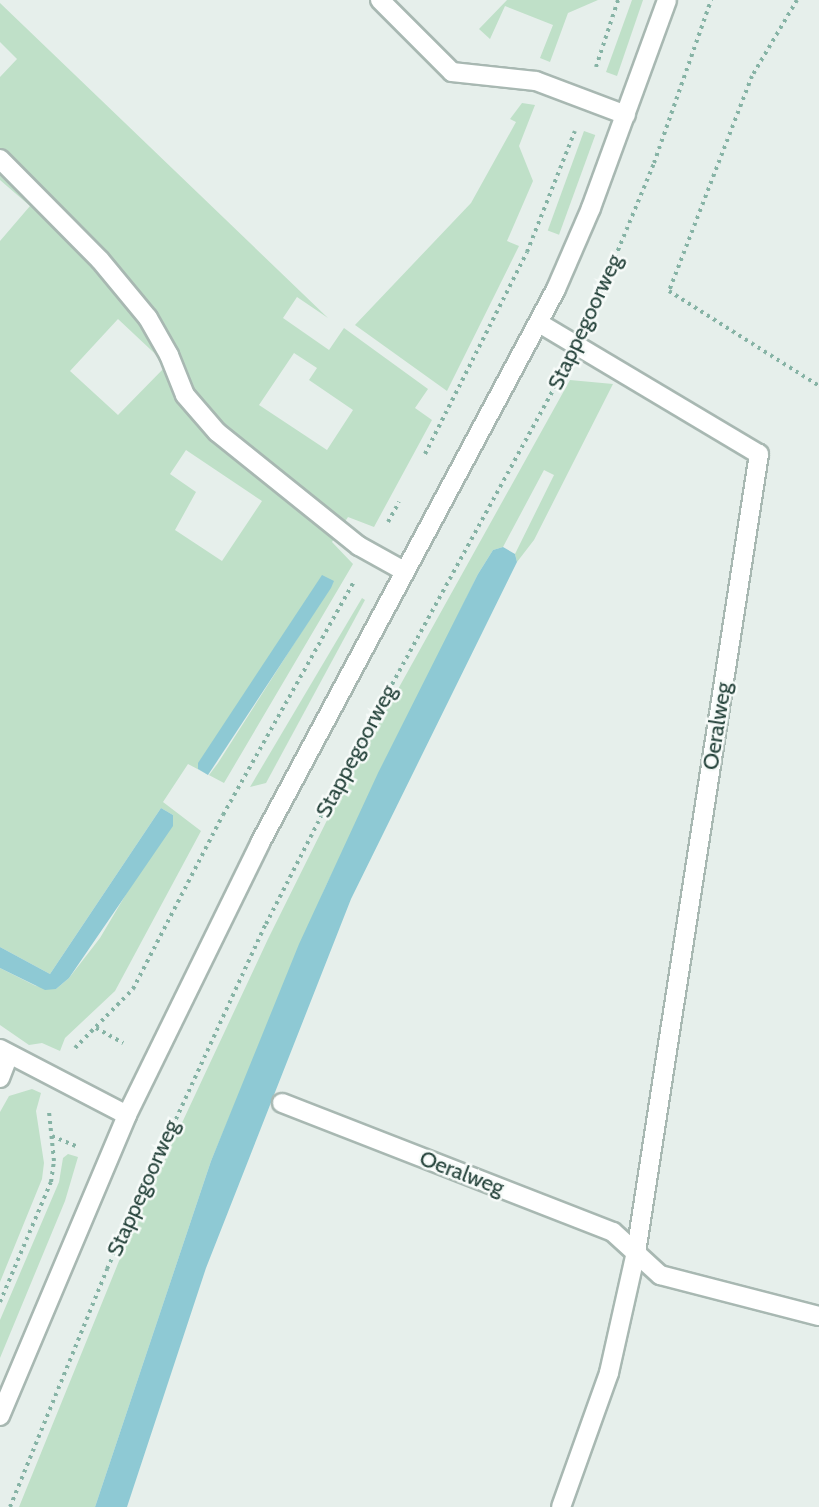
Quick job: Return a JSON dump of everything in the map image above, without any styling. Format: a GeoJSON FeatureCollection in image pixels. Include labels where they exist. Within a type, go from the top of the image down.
{"type":"FeatureCollection","features":[{"type":"Feature","properties":{"kind":"street"},"geometry":{"type":"LineString","coordinates":[[380,0],[452,72],[536,81],[626,115]]}},
{"type":"Feature","properties":{"kind":"street","name":"Stappegoorweg"},"geometry":{"type":"LineString","coordinates":[[0,1416],[127,1115],[260,843],[538,323],[591,208],[667,0]]}},
{"type":"Feature","properties":{"kind":"street"},"geometry":{"type":"LineString","coordinates":[[0,159],[100,260],[148,318],[170,355],[185,395],[217,432],[359,546],[404,572]]}},
{"type":"Feature","properties":{"kind":"street","name":"Oeralweg"},"geometry":{"type":"LineString","coordinates":[[538,323],[759,454],[636,1252],[609,1373],[561,1507]]}},
{"type":"Feature","properties":{"kind":"street"},"geometry":{"type":"LineString","coordinates":[[0,1078],[4,1052]]}},
{"type":"Feature","properties":{"kind":"street","name":"Stappegoorweg"},"geometry":{"type":"LineString","coordinates":[[4,1052],[57,1077],[127,1115]]}},
{"type":"Feature","properties":{"kind":"street","name":"Oeralweg"},"geometry":{"type":"LineString","coordinates":[[282,1103],[613,1232],[660,1275],[819,1316]]}},
{"type":"Feature","properties":{"kind":"path","name":"Stappegoorweg"},"geometry":{"type":"LineString","coordinates":[[10,1507],[107,1269],[266,924],[338,783],[578,345],[654,163],[711,0]]}},
{"type":"Feature","properties":{"kind":"path"},"geometry":{"type":"LineString","coordinates":[[797,0],[752,76],[669,291],[819,386]]}},
{"type":"Feature","properties":{"kind":"path"},"geometry":{"type":"LineString","coordinates":[[0,1302],[51,1182],[54,1161],[48,1108],[57,1077]]}},
{"type":"Feature","properties":{"kind":"green space"},"geometry":{"type":"Polygon","coordinates":[[[507,0],[598,0],[568,13],[550,62],[540,58],[553,25],[505,6],[490,39],[479,29],[507,0]]]}},
{"type":"Feature","properties":{"kind":"green space"},"geometry":{"type":"Polygon","coordinates":[[[632,0],[643,0],[617,76],[606,72],[632,0]]]}},
{"type":"Feature","properties":{"kind":"green space"},"geometry":{"type":"Polygon","coordinates":[[[0,3],[328,318],[297,297],[283,318],[329,350],[344,328],[428,389],[415,408],[432,420],[374,527],[348,517],[332,542],[353,564],[224,783],[188,764],[163,802],[201,831],[115,991],[65,1038],[60,1051],[42,1043],[29,1045],[0,1025],[0,968],[36,986],[56,989],[69,978],[100,938],[173,815],[161,808],[50,974],[0,947],[0,241],[30,206],[0,180],[0,77],[17,59],[0,42],[0,3]],[[118,319],[70,371],[118,415],[167,365],[118,319]],[[294,353],[259,405],[327,450],[353,410],[309,380],[317,368],[294,353]],[[186,450],[170,474],[196,492],[175,530],[222,561],[262,501],[186,450]],[[334,581],[198,769],[209,775],[218,763],[334,581]]]}},
{"type":"Feature","properties":{"kind":"green space"},"geometry":{"type":"Polygon","coordinates":[[[522,103],[535,105],[519,146],[533,181],[507,241],[519,246],[447,391],[355,325],[471,203],[516,122],[510,119],[522,103]]]}},
{"type":"Feature","properties":{"kind":"green space"},"geometry":{"type":"Polygon","coordinates":[[[584,131],[595,135],[559,235],[548,231],[584,131]]]}},
{"type":"Feature","properties":{"kind":"green space"},"geometry":{"type":"Polygon","coordinates":[[[570,380],[613,384],[534,540],[517,562],[515,554],[554,475],[544,470],[503,547],[493,550],[478,574],[325,888],[211,1161],[95,1507],[19,1507],[130,1234],[268,939],[343,788],[570,380]]]}},
{"type":"Feature","properties":{"kind":"green space"},"geometry":{"type":"Polygon","coordinates":[[[362,598],[365,600],[266,783],[250,787],[362,598]]]}},
{"type":"Feature","properties":{"kind":"green space"},"geometry":{"type":"Polygon","coordinates":[[[32,1089],[41,1093],[36,1111],[44,1163],[42,1179],[0,1282],[0,1112],[9,1096],[32,1089]]]}},
{"type":"Feature","properties":{"kind":"green space"},"geometry":{"type":"Polygon","coordinates":[[[68,1154],[78,1157],[65,1201],[0,1358],[0,1320],[59,1182],[63,1158],[68,1154]]]}},
{"type":"Feature","properties":{"kind":"water"},"geometry":{"type":"Polygon","coordinates":[[[503,547],[515,554],[517,562],[351,899],[206,1268],[127,1507],[95,1507],[211,1161],[299,944],[378,773],[478,574],[493,550],[503,547]]]}},
{"type":"Feature","properties":{"kind":"water"},"geometry":{"type":"Polygon","coordinates":[[[322,575],[334,581],[331,588],[208,775],[198,769],[198,763],[322,575]]]}},
{"type":"Feature","properties":{"kind":"water"},"geometry":{"type":"Polygon","coordinates":[[[161,808],[173,815],[173,826],[69,978],[56,989],[45,990],[0,968],[0,947],[50,974],[161,808]]]}}]}
